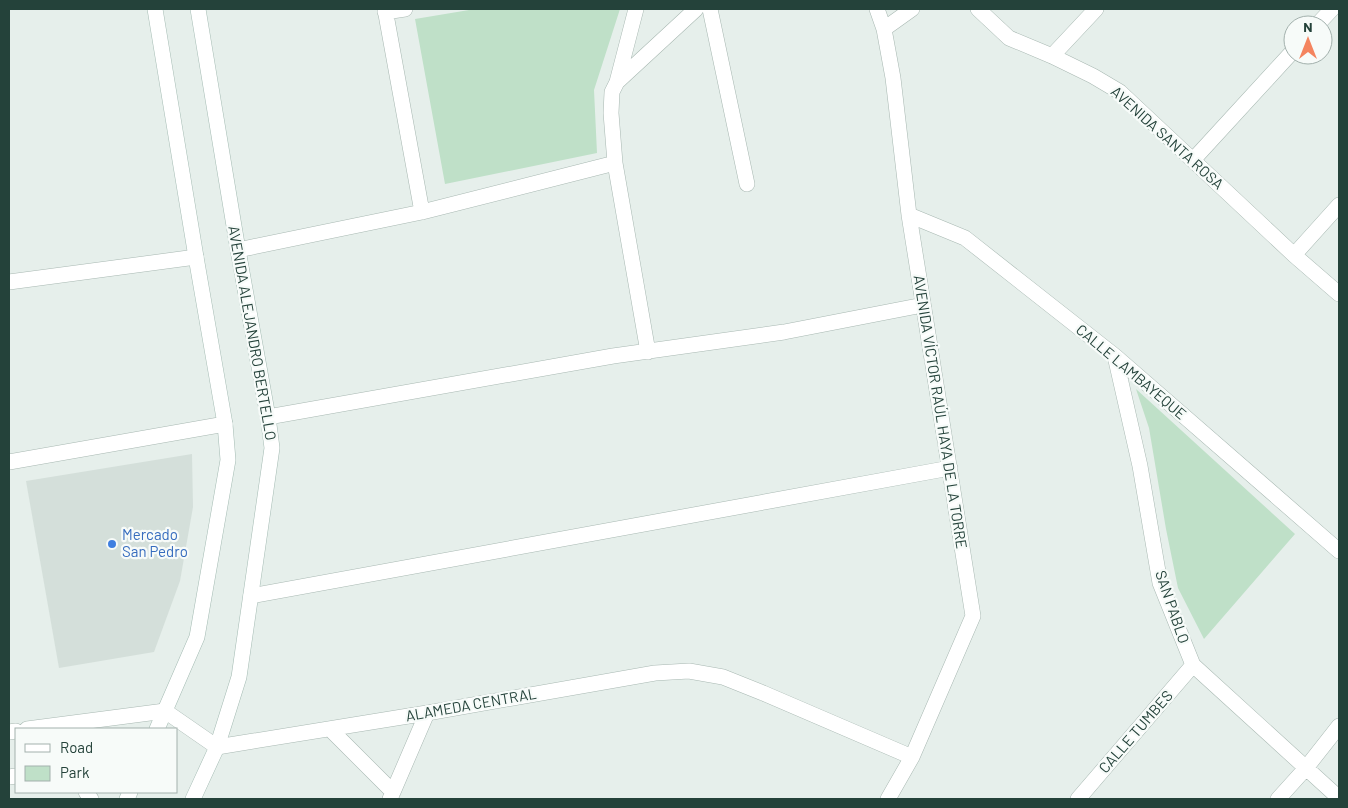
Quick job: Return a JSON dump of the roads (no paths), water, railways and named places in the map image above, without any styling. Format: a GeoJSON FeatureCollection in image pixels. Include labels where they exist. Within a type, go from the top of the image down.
{"type":"FeatureCollection","features":[{"type":"Feature","properties":{"kind":"street"},"geometry":{"type":"LineString","coordinates":[[155,9],[225,424],[228,460],[197,637],[157,728]]}},
{"type":"Feature","properties":{"kind":"street","name":"AVENIDA ALEJANDRO BERTELLO"},"geometry":{"type":"LineString","coordinates":[[193,799],[217,747],[239,677],[272,448],[198,9]]}},
{"type":"Feature","properties":{"kind":"street"},"geometry":{"type":"LineString","coordinates":[[405,9],[385,10],[422,212]]}},
{"type":"Feature","properties":{"kind":"street"},"geometry":{"type":"LineString","coordinates":[[636,9],[617,82],[612,92],[611,113],[615,163],[648,352]]}},
{"type":"Feature","properties":{"kind":"street"},"geometry":{"type":"LineString","coordinates":[[617,82],[696,9]]}},
{"type":"Feature","properties":{"kind":"street"},"geometry":{"type":"LineString","coordinates":[[710,9],[747,184]]}},
{"type":"Feature","properties":{"kind":"street","name":"AVENIDA VÍCTOR RAÚL HAYA DE LA TORRE"},"geometry":{"type":"LineString","coordinates":[[877,9],[884,29],[893,78],[909,215],[973,616],[912,757],[888,799]]}},
{"type":"Feature","properties":{"kind":"street"},"geometry":{"type":"LineString","coordinates":[[884,29],[912,9]]}},
{"type":"Feature","properties":{"kind":"street","name":"AVENIDA SANTA ROSA"},"geometry":{"type":"LineString","coordinates":[[978,9],[1009,38],[1052,56],[1093,76],[1120,92],[1294,255],[1339,294]]}},
{"type":"Feature","properties":{"kind":"street"},"geometry":{"type":"LineString","coordinates":[[1052,56],[1096,9]]}},
{"type":"Feature","properties":{"kind":"street"},"geometry":{"type":"LineString","coordinates":[[1334,9],[1339,13]]}},
{"type":"Feature","properties":{"kind":"street"},"geometry":{"type":"LineString","coordinates":[[1193,160],[1283,62]]}},
{"type":"Feature","properties":{"kind":"street"},"geometry":{"type":"LineString","coordinates":[[238,250],[422,212],[615,163]]}},
{"type":"Feature","properties":{"kind":"street"},"geometry":{"type":"LineString","coordinates":[[1294,255],[1339,205]]}},
{"type":"Feature","properties":{"kind":"street","name":"CALLE LAMBAYEQUE"},"geometry":{"type":"LineString","coordinates":[[909,215],[965,238],[1115,356],[1339,551]]}},
{"type":"Feature","properties":{"kind":"street"},"geometry":{"type":"LineString","coordinates":[[9,282],[196,257]]}},
{"type":"Feature","properties":{"kind":"street"},"geometry":{"type":"LineString","coordinates":[[268,417],[613,356],[784,332],[923,305]]}},
{"type":"Feature","properties":{"kind":"street","name":"SAN PABLO"},"geometry":{"type":"LineString","coordinates":[[1115,356],[1140,466],[1160,583],[1193,665],[1339,798]]}},
{"type":"Feature","properties":{"kind":"street"},"geometry":{"type":"LineString","coordinates":[[9,462],[225,424]]}},
{"type":"Feature","properties":{"kind":"street"},"geometry":{"type":"LineString","coordinates":[[250,596],[950,468]]}},
{"type":"Feature","properties":{"kind":"street","name":"CALLE TUMBES"},"geometry":{"type":"LineString","coordinates":[[1078,799],[1193,665]]}},
{"type":"Feature","properties":{"kind":"street","name":"ALAMEDA CENTRAL"},"geometry":{"type":"LineString","coordinates":[[217,747],[655,673],[689,671],[731,680],[912,757]]}},
{"type":"Feature","properties":{"kind":"street"},"geometry":{"type":"LineString","coordinates":[[34,728],[165,710],[217,747]]}},
{"type":"Feature","properties":{"kind":"street"},"geometry":{"type":"LineString","coordinates":[[330,729],[392,796],[427,713]]}},
{"type":"Feature","properties":{"kind":"street"},"geometry":{"type":"LineString","coordinates":[[1278,799],[1306,768],[1339,726]]}},
{"type":"Feature","properties":{"kind":"place","name":"Mercado San Pedro"},"geometry":{"type":"Point","coordinates":[112,544]}}]}
